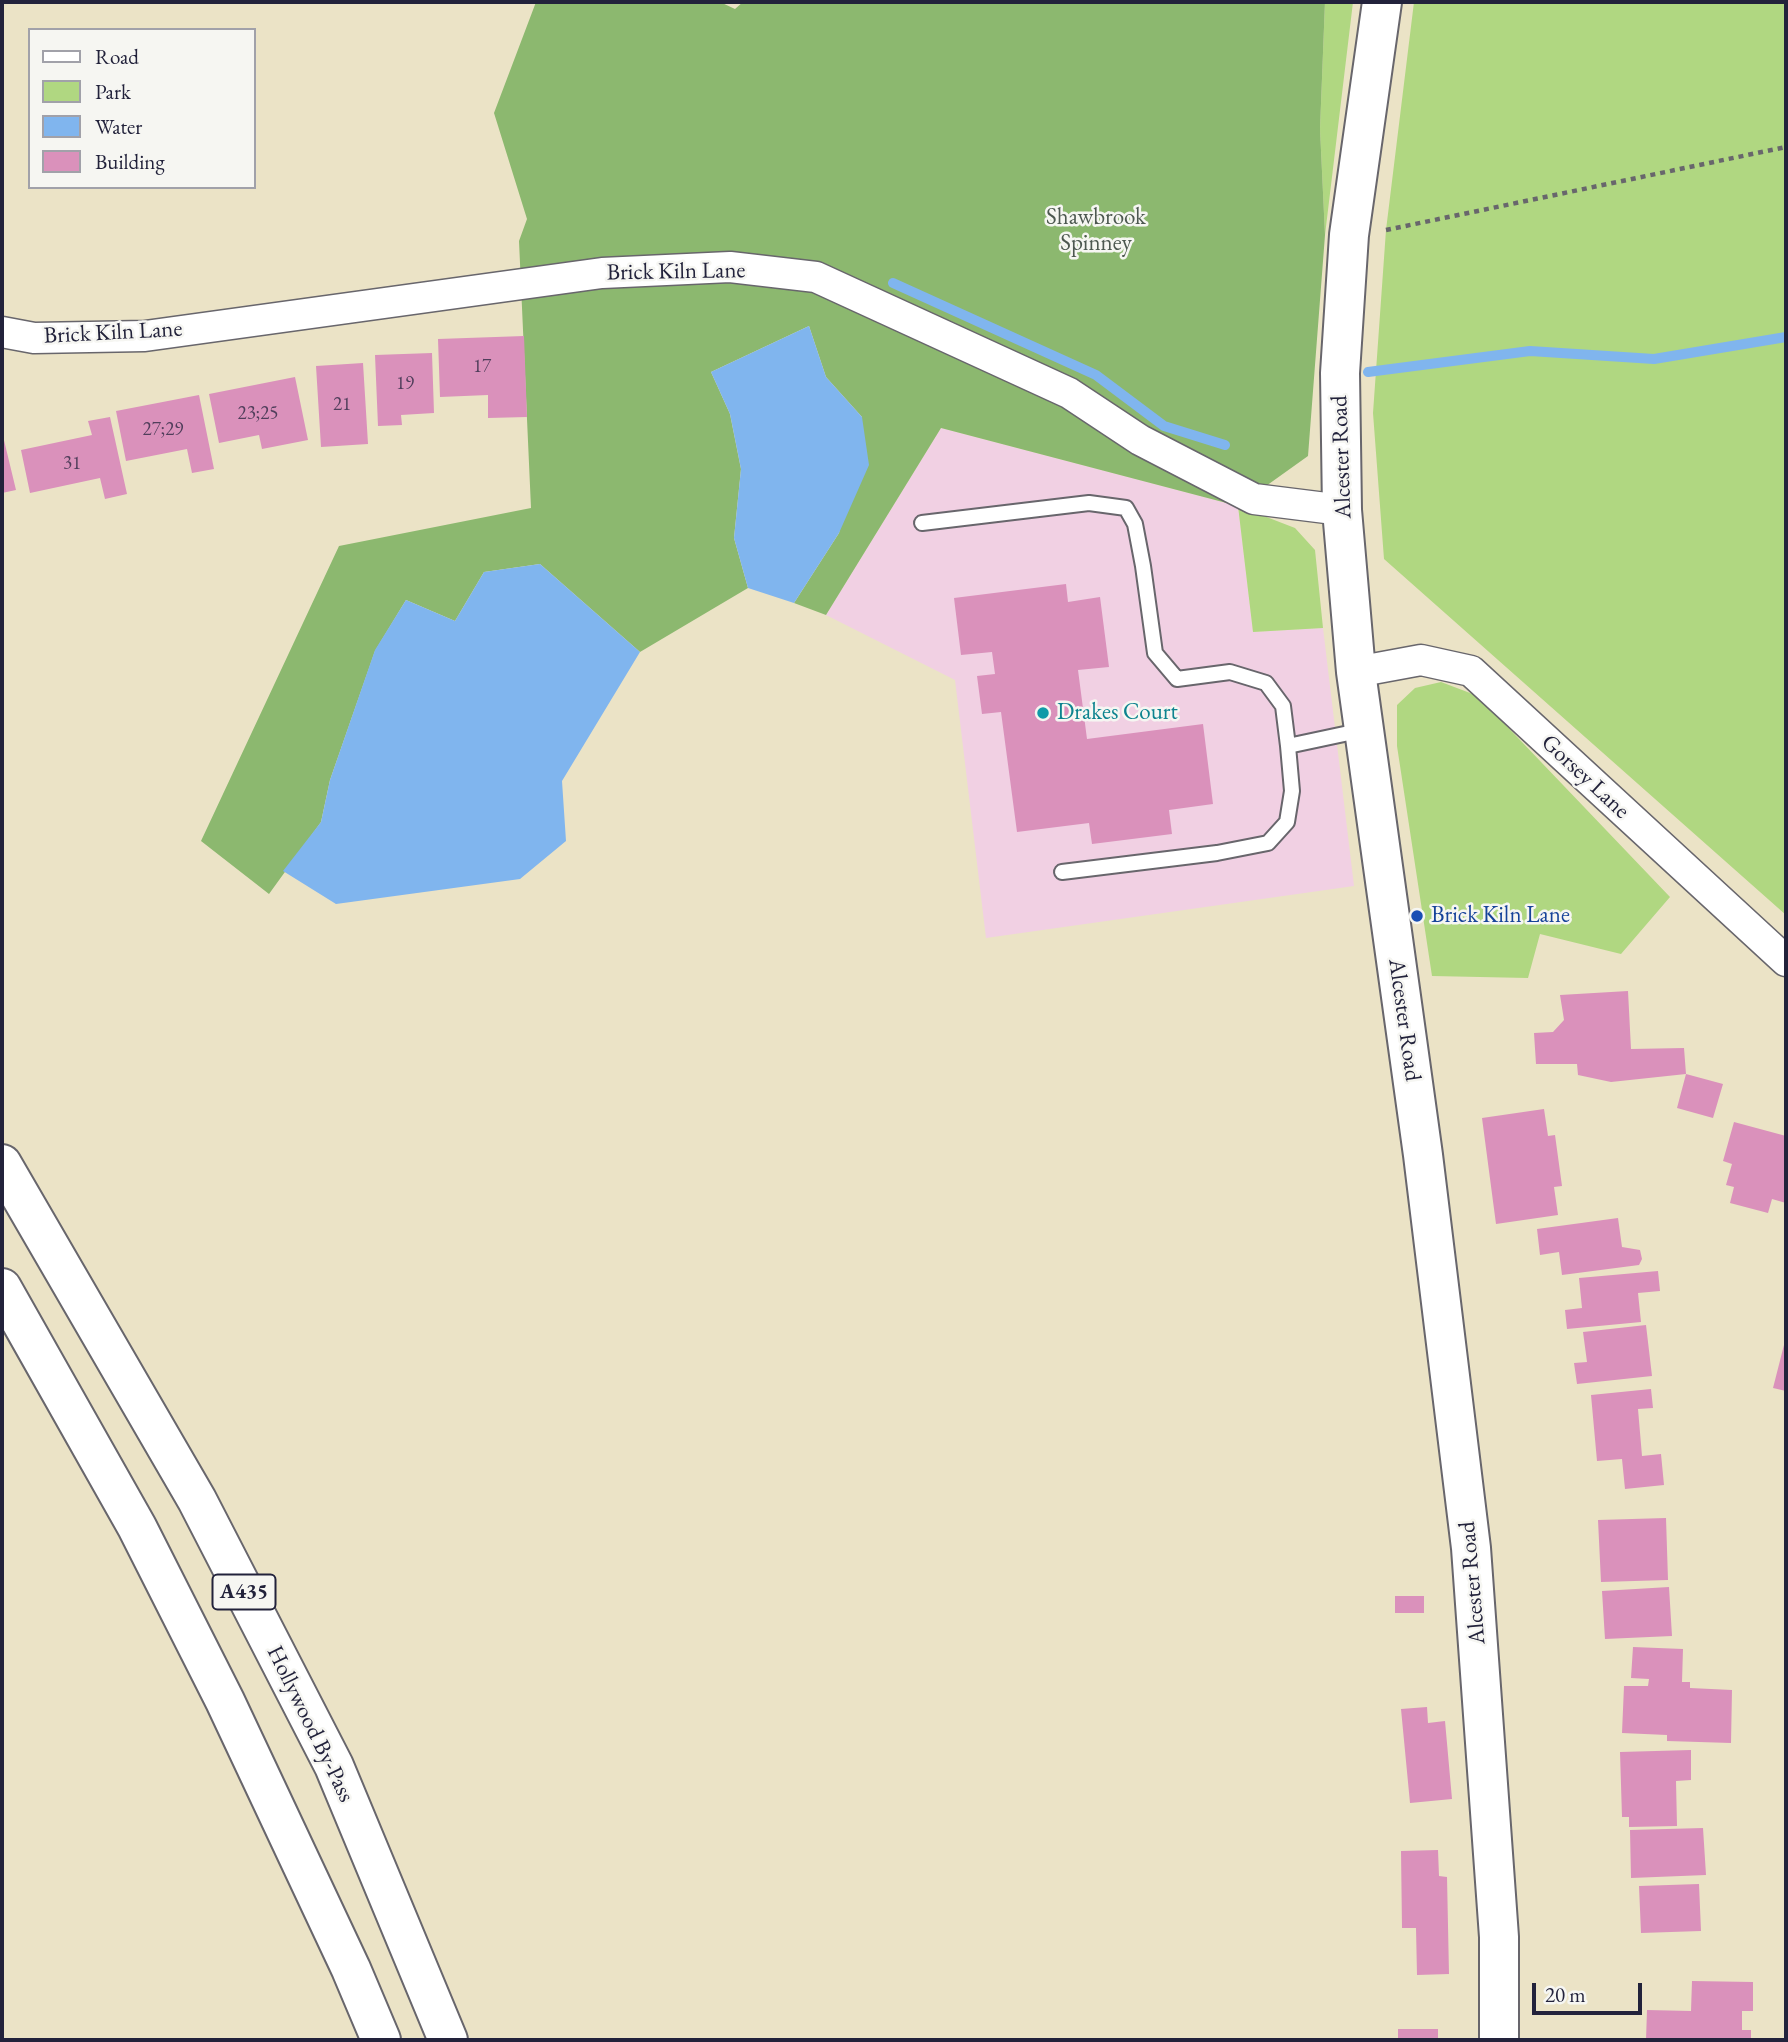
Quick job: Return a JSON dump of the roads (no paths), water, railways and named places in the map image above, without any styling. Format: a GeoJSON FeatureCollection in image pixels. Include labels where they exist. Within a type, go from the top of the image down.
{"type":"FeatureCollection","features":[{"type":"Feature","properties":{"kind":"main road","name":"Alcester Road"},"geometry":{"type":"LineString","coordinates":[[1382,2],[1349,235],[1340,373],[1342,510],[1356,672],[1423,1155],[1471,1548],[1499,1937],[1499,2040]]}},
{"type":"Feature","properties":{"kind":"main road","name":"Hollywood By-Pass"},"geometry":{"type":"LineString","coordinates":[[2,1164],[197,1500],[327,1754],[449,2040]]}},
{"type":"Feature","properties":{"kind":"main road","name":"A435"},"geometry":{"type":"LineString","coordinates":[[2,1288],[169,1589],[231,1713],[381,2040]]}},
{"type":"Feature","properties":{"kind":"street","name":"Brick Kiln Lane"},"geometry":{"type":"LineString","coordinates":[[2,332],[34,338],[145,336],[602,272],[730,267],[816,277],[1069,393],[1140,440],[1254,499],[1342,510]]}},
{"type":"Feature","properties":{"kind":"street","name":"Gorsey Lane"},"geometry":{"type":"LineString","coordinates":[[1356,672],[1421,660],[1471,671],[1786,961]]}},
{"type":"Feature","properties":{"kind":"lane"},"geometry":{"type":"LineString","coordinates":[[922,523],[1089,503],[1126,508],[1135,524],[1155,653],[1177,679],[1230,672],[1266,683],[1283,706],[1292,790],[1287,821],[1268,843],[1217,853],[1062,872]]}},
{"type":"Feature","properties":{"kind":"lane"},"geometry":{"type":"LineString","coordinates":[[1288,746],[1364,729]]}},
{"type":"Feature","properties":{"kind":"water"},"geometry":{"type":"Polygon","coordinates":[[[809,326],[826,377],[862,417],[869,465],[839,533],[794,603],[748,588],[734,538],[741,469],[730,414],[711,372],[809,326]]]}},
{"type":"Feature","properties":{"kind":"water"},"geometry":{"type":"Polygon","coordinates":[[[540,564],[640,652],[562,781],[566,841],[520,879],[336,904],[283,871],[321,822],[330,780],[375,650],[406,600],[455,621],[484,572],[540,564]]]}},
{"type":"Feature","properties":{"kind":"waterway"},"geometry":{"type":"LineString","coordinates":[[893,283],[1096,375],[1164,426],[1225,445]]}},
{"type":"Feature","properties":{"kind":"waterway"},"geometry":{"type":"LineString","coordinates":[[1368,372],[1530,351],[1654,359],[1786,337]]}},
{"type":"Feature","properties":{"kind":"place","name":"Drakes Court"},"geometry":{"type":"Point","coordinates":[1043,713]}},
{"type":"Feature","properties":{"kind":"place","name":"Brick Kiln Lane"},"geometry":{"type":"Point","coordinates":[1417,916]}},
{"type":"Feature","properties":{"kind":"park label","name":"Shawbrook Spinney"},"geometry":{"type":"Point","coordinates":[1096,231]}}]}
